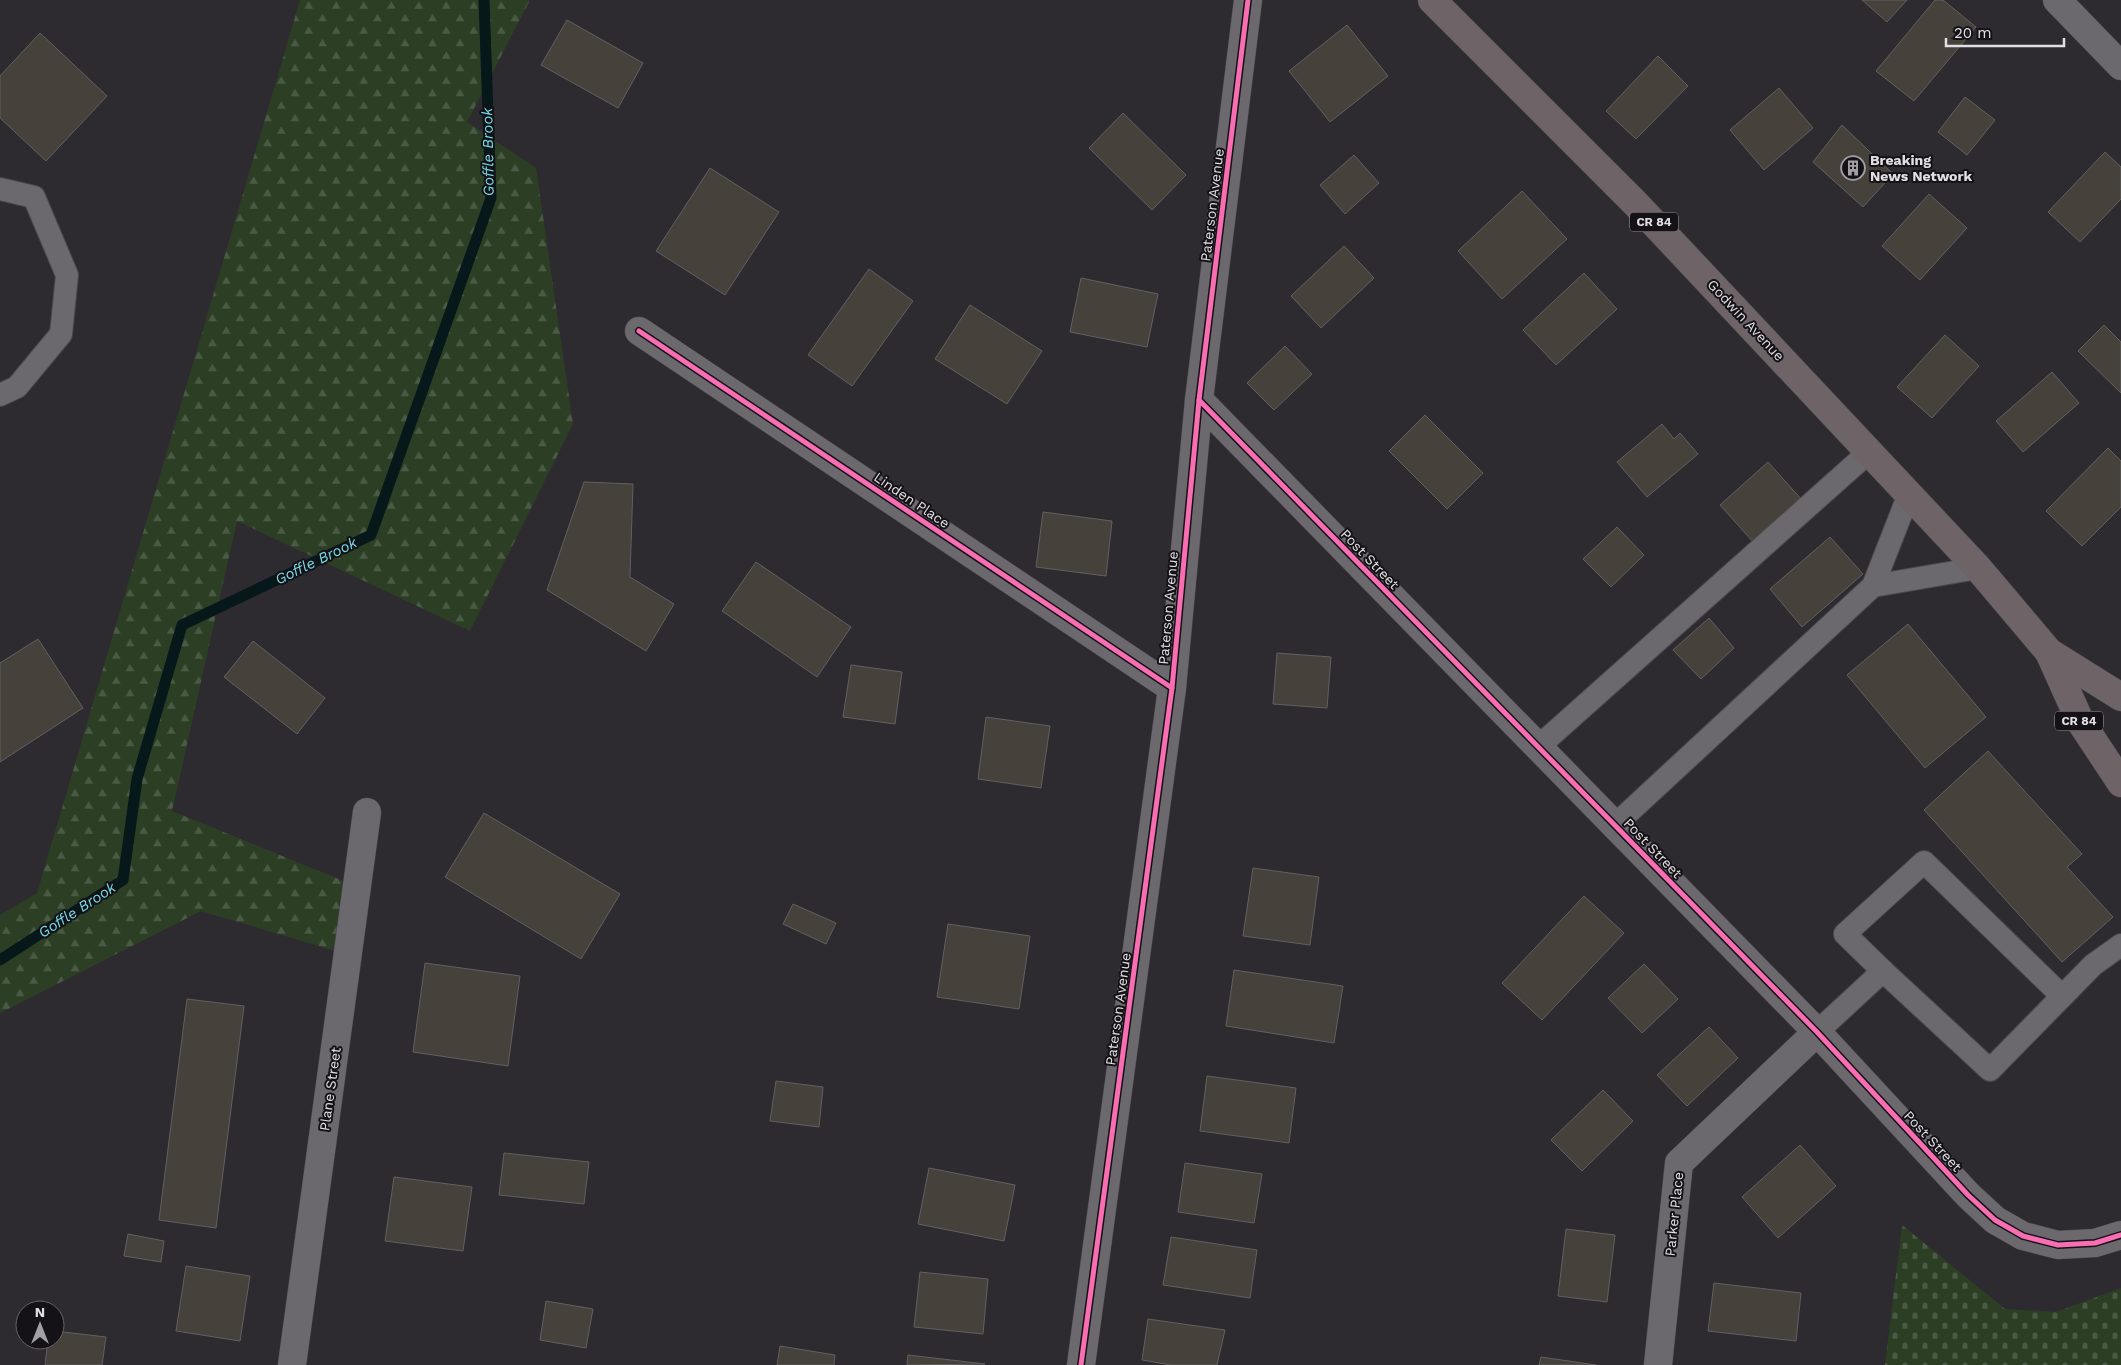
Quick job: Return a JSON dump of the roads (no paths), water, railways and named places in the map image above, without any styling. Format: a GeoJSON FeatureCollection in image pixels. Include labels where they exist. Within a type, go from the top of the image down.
{"type":"FeatureCollection","features":[{"type":"Feature","properties":{"kind":"main road","name":"Godwin Avenue"},"geometry":{"type":"LineString","coordinates":[[1432,0],[1636,204],[1978,568],[2049,652],[2080,721],[2121,783]]}},
{"type":"Feature","properties":{"kind":"main road","name":"Godwin Avenue"},"geometry":{"type":"LineString","coordinates":[[2049,652],[2121,697]]}},
{"type":"Feature","properties":{"kind":"street","name":"Paterson Avenue"},"geometry":{"type":"LineString","coordinates":[[1081,1365],[1172,688],[1199,400],[1248,0]]}},
{"type":"Feature","properties":{"kind":"street"},"geometry":{"type":"LineString","coordinates":[[2057,0],[2121,66]]}},
{"type":"Feature","properties":{"kind":"street","name":"Linden Place"},"geometry":{"type":"LineString","coordinates":[[639,331],[1172,688]]}},
{"type":"Feature","properties":{"kind":"street","name":"Post Street"},"geometry":{"type":"LineString","coordinates":[[1199,400],[1817,1032],[1968,1195],[1995,1220],[2023,1236],[2058,1244],[2095,1243],[2121,1235]]}},
{"type":"Feature","properties":{"kind":"street","name":"Plane Street"},"geometry":{"type":"LineString","coordinates":[[292,1365],[367,812]]}},
{"type":"Feature","properties":{"kind":"street","name":"Parker Place"},"geometry":{"type":"LineString","coordinates":[[1658,1365],[1679,1163],[1817,1032]]}},
{"type":"Feature","properties":{"kind":"lane"},"geometry":{"type":"LineString","coordinates":[[0,189],[34,197],[67,275],[61,334],[17,387],[0,394]]}},
{"type":"Feature","properties":{"kind":"lane"},"geometry":{"type":"LineString","coordinates":[[1538,747],[1869,452]]}},
{"type":"Feature","properties":{"kind":"lane"},"geometry":{"type":"LineString","coordinates":[[1615,825],[1873,586],[1909,494]]}},
{"type":"Feature","properties":{"kind":"lane"},"geometry":{"type":"LineString","coordinates":[[1873,586],[1978,568]]}},
{"type":"Feature","properties":{"kind":"lane"},"geometry":{"type":"LineString","coordinates":[[2062,996],[1924,862],[1845,934],[1990,1070],[2062,996],[2093,964],[2121,945]]}},
{"type":"Feature","properties":{"kind":"lane"},"geometry":{"type":"LineString","coordinates":[[1817,1032],[1884,971]]}},
{"type":"Feature","properties":{"kind":"waterway","name":"Goffle Brook"},"geometry":{"type":"LineString","coordinates":[[0,960],[123,880],[137,779],[182,625],[371,535],[491,198],[484,0]]}},
{"type":"Feature","properties":{"kind":"place","name":"Breaking News Network"},"geometry":{"type":"Point","coordinates":[1853,168]}}]}
